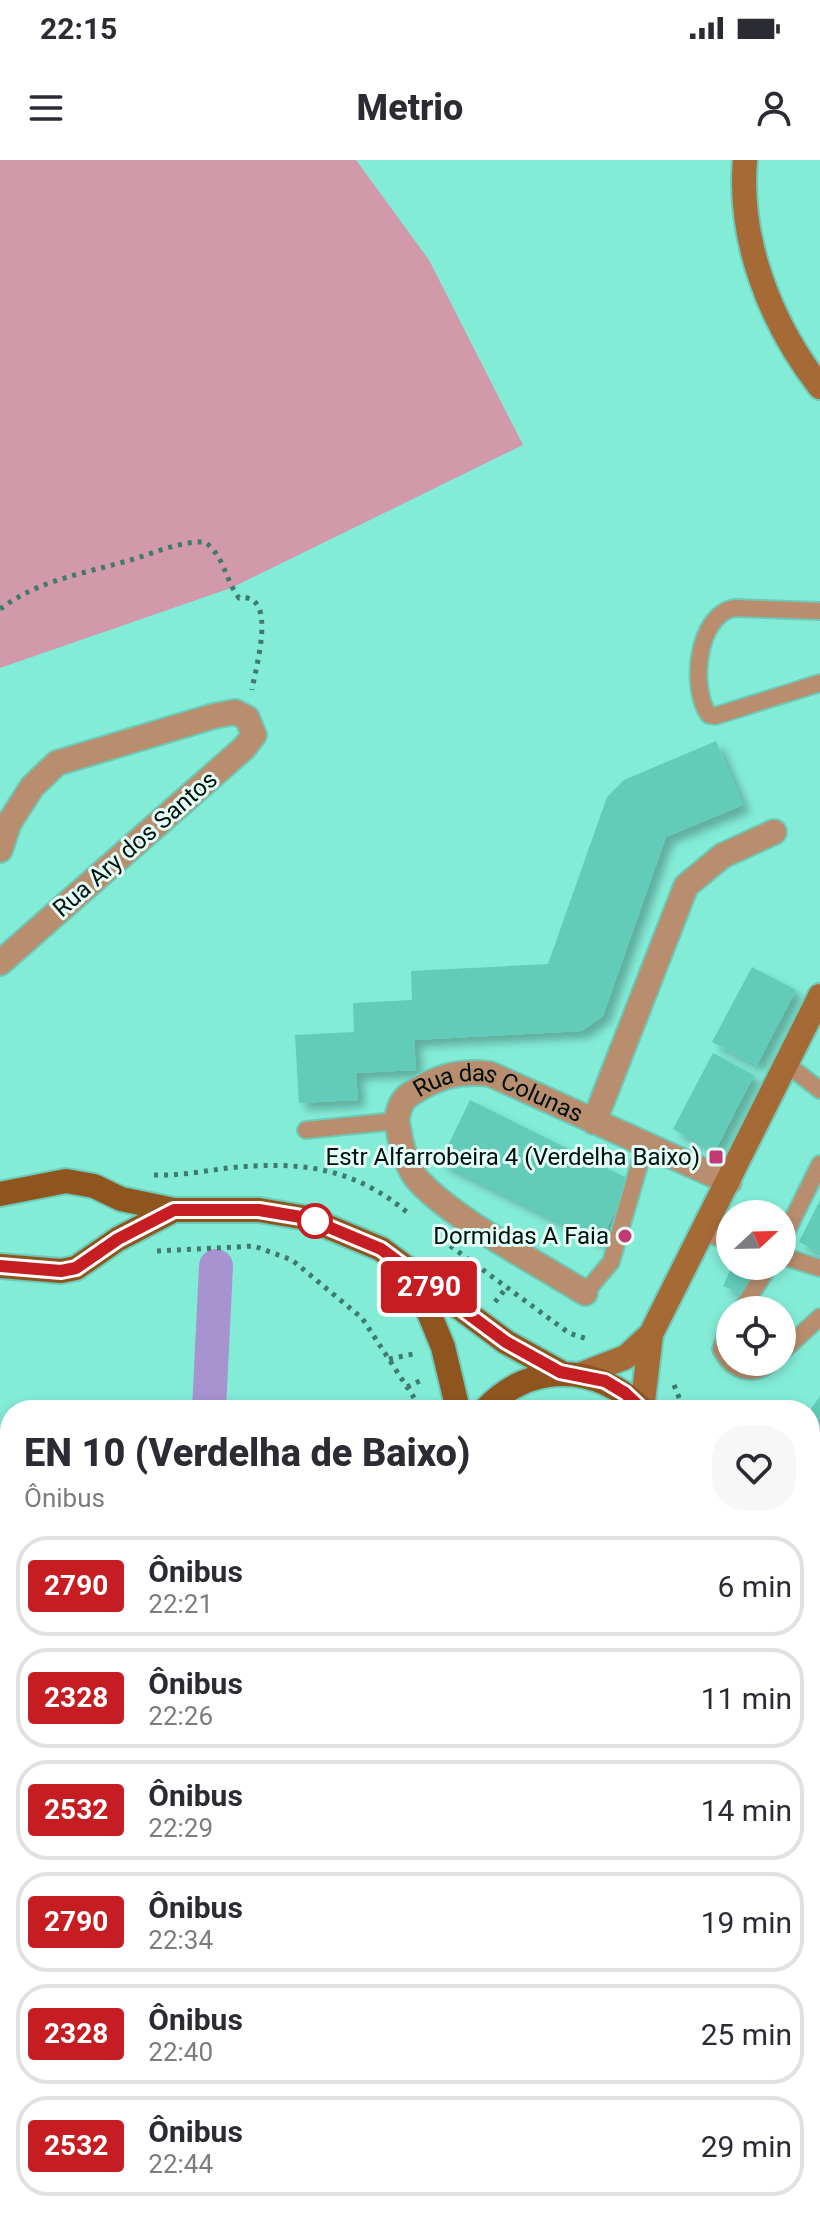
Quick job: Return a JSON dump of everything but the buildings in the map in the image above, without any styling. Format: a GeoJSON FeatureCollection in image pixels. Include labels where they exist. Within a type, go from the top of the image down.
{"type":"FeatureCollection","features":[{"type":"Feature","properties":{"kind":"main road"},"geometry":{"type":"LineString","coordinates":[[745,160],[745,215],[760,275],[792,346],[820,387]]}},
{"type":"Feature","properties":{"kind":"main road"},"geometry":{"type":"LineString","coordinates":[[497,1400],[516,1384],[571,1373],[626,1357],[651,1334],[820,996]]}},
{"type":"Feature","properties":{"kind":"main road"},"geometry":{"type":"LineString","coordinates":[[0,1194],[66,1181],[94,1186],[121,1199],[174,1210],[259,1210],[307,1218],[381,1249],[506,1342],[571,1373],[605,1381],[629,1400]]}},
{"type":"Feature","properties":{"kind":"main road"},"geometry":{"type":"LineString","coordinates":[[0,1266],[61,1271],[76,1268],[118,1239],[174,1210]]}},
{"type":"Feature","properties":{"kind":"main road"},"geometry":{"type":"LineString","coordinates":[[414,1276],[443,1347],[456,1400]]}},
{"type":"Feature","properties":{"kind":"main road"},"geometry":{"type":"LineString","coordinates":[[643,1400],[651,1334]]}},
{"type":"Feature","properties":{"kind":"street"},"geometry":{"type":"LineString","coordinates":[[0,850],[9,823],[32,787],[57,763],[214,716],[235,712],[247,718]]}},
{"type":"Feature","properties":{"kind":"street","name":"Rua Ary dos Santos"},"geometry":{"type":"LineString","coordinates":[[0,963],[244,748],[254,735],[247,718]]}},
{"type":"Feature","properties":{"kind":"street"},"geometry":{"type":"LineString","coordinates":[[594,1122],[686,886],[722,856],[774,832]]}},
{"type":"Feature","properties":{"kind":"street","name":"Rua das Colunas"},"geometry":{"type":"LineString","coordinates":[[585,1293],[445,1204],[416,1177],[402,1148],[396,1121],[404,1098],[433,1080],[465,1071],[490,1074],[729,1182]]}},
{"type":"Feature","properties":{"kind":"lane"},"geometry":{"type":"LineString","coordinates":[[820,611],[734,608],[722,613],[703,634],[700,646],[702,704],[709,715],[715,716],[820,683]]}},
{"type":"Feature","properties":{"kind":"lane"},"geometry":{"type":"LineString","coordinates":[[785,1063],[820,1090]]}},
{"type":"Feature","properties":{"kind":"lane"},"geometry":{"type":"LineString","coordinates":[[306,1130],[396,1121]]}},
{"type":"Feature","properties":{"kind":"lane"},"geometry":{"type":"LineString","coordinates":[[585,1293],[611,1262],[645,1145]]}},
{"type":"Feature","properties":{"kind":"lane"},"geometry":{"type":"LineString","coordinates":[[796,1213],[820,1164]]}},
{"type":"Feature","properties":{"kind":"lane"},"geometry":{"type":"LineString","coordinates":[[703,1233],[716,1237]]}},
{"type":"Feature","properties":{"kind":"lane"},"geometry":{"type":"LineString","coordinates":[[796,1260],[820,1268]]}},
{"type":"Feature","properties":{"kind":"lane"},"geometry":{"type":"LineString","coordinates":[[796,1339],[820,1317]]}},
{"type":"Feature","properties":{"kind":"path"},"geometry":{"type":"LineString","coordinates":[[0,609],[21,593],[53,580],[159,550],[205,542],[221,558],[231,588],[239,598],[246,597],[256,603],[264,618],[247,718]]}},
{"type":"Feature","properties":{"kind":"path"},"geometry":{"type":"LineString","coordinates":[[161,1175],[232,1168]]}},
{"type":"Feature","properties":{"kind":"path"},"geometry":{"type":"LineString","coordinates":[[191,1249],[254,1246],[292,1260],[362,1318],[415,1400]]}},
{"type":"Feature","properties":{"kind":"shaded area"},"geometry":{"type":"Polygon","coordinates":[[[0,160],[356,160],[429,260],[523,445],[231,588],[0,668],[0,160]]]}},
{"type":"Feature","properties":{"kind":"waterway"},"geometry":{"type":"LineString","coordinates":[[209,1400],[216,1266]]}},
{"type":"Feature","properties":{"kind":"bus line","name":"2790"},"geometry":{"type":"LineString","coordinates":[[0,1266],[61,1271],[76,1268],[118,1239],[174,1210],[259,1210],[307,1218],[348,1232],[381,1249],[506,1342],[560,1372],[605,1381],[632,1400]]}},
{"type":"Feature","properties":{"kind":"place","name":"Estr Alfarrobeira 4 (Verdelha Baixo)"},"geometry":{"type":"Point","coordinates":[716,1157]}},
{"type":"Feature","properties":{"kind":"place","name":"Dormidas A Faia"},"geometry":{"type":"Point","coordinates":[625,1236]}}]}
